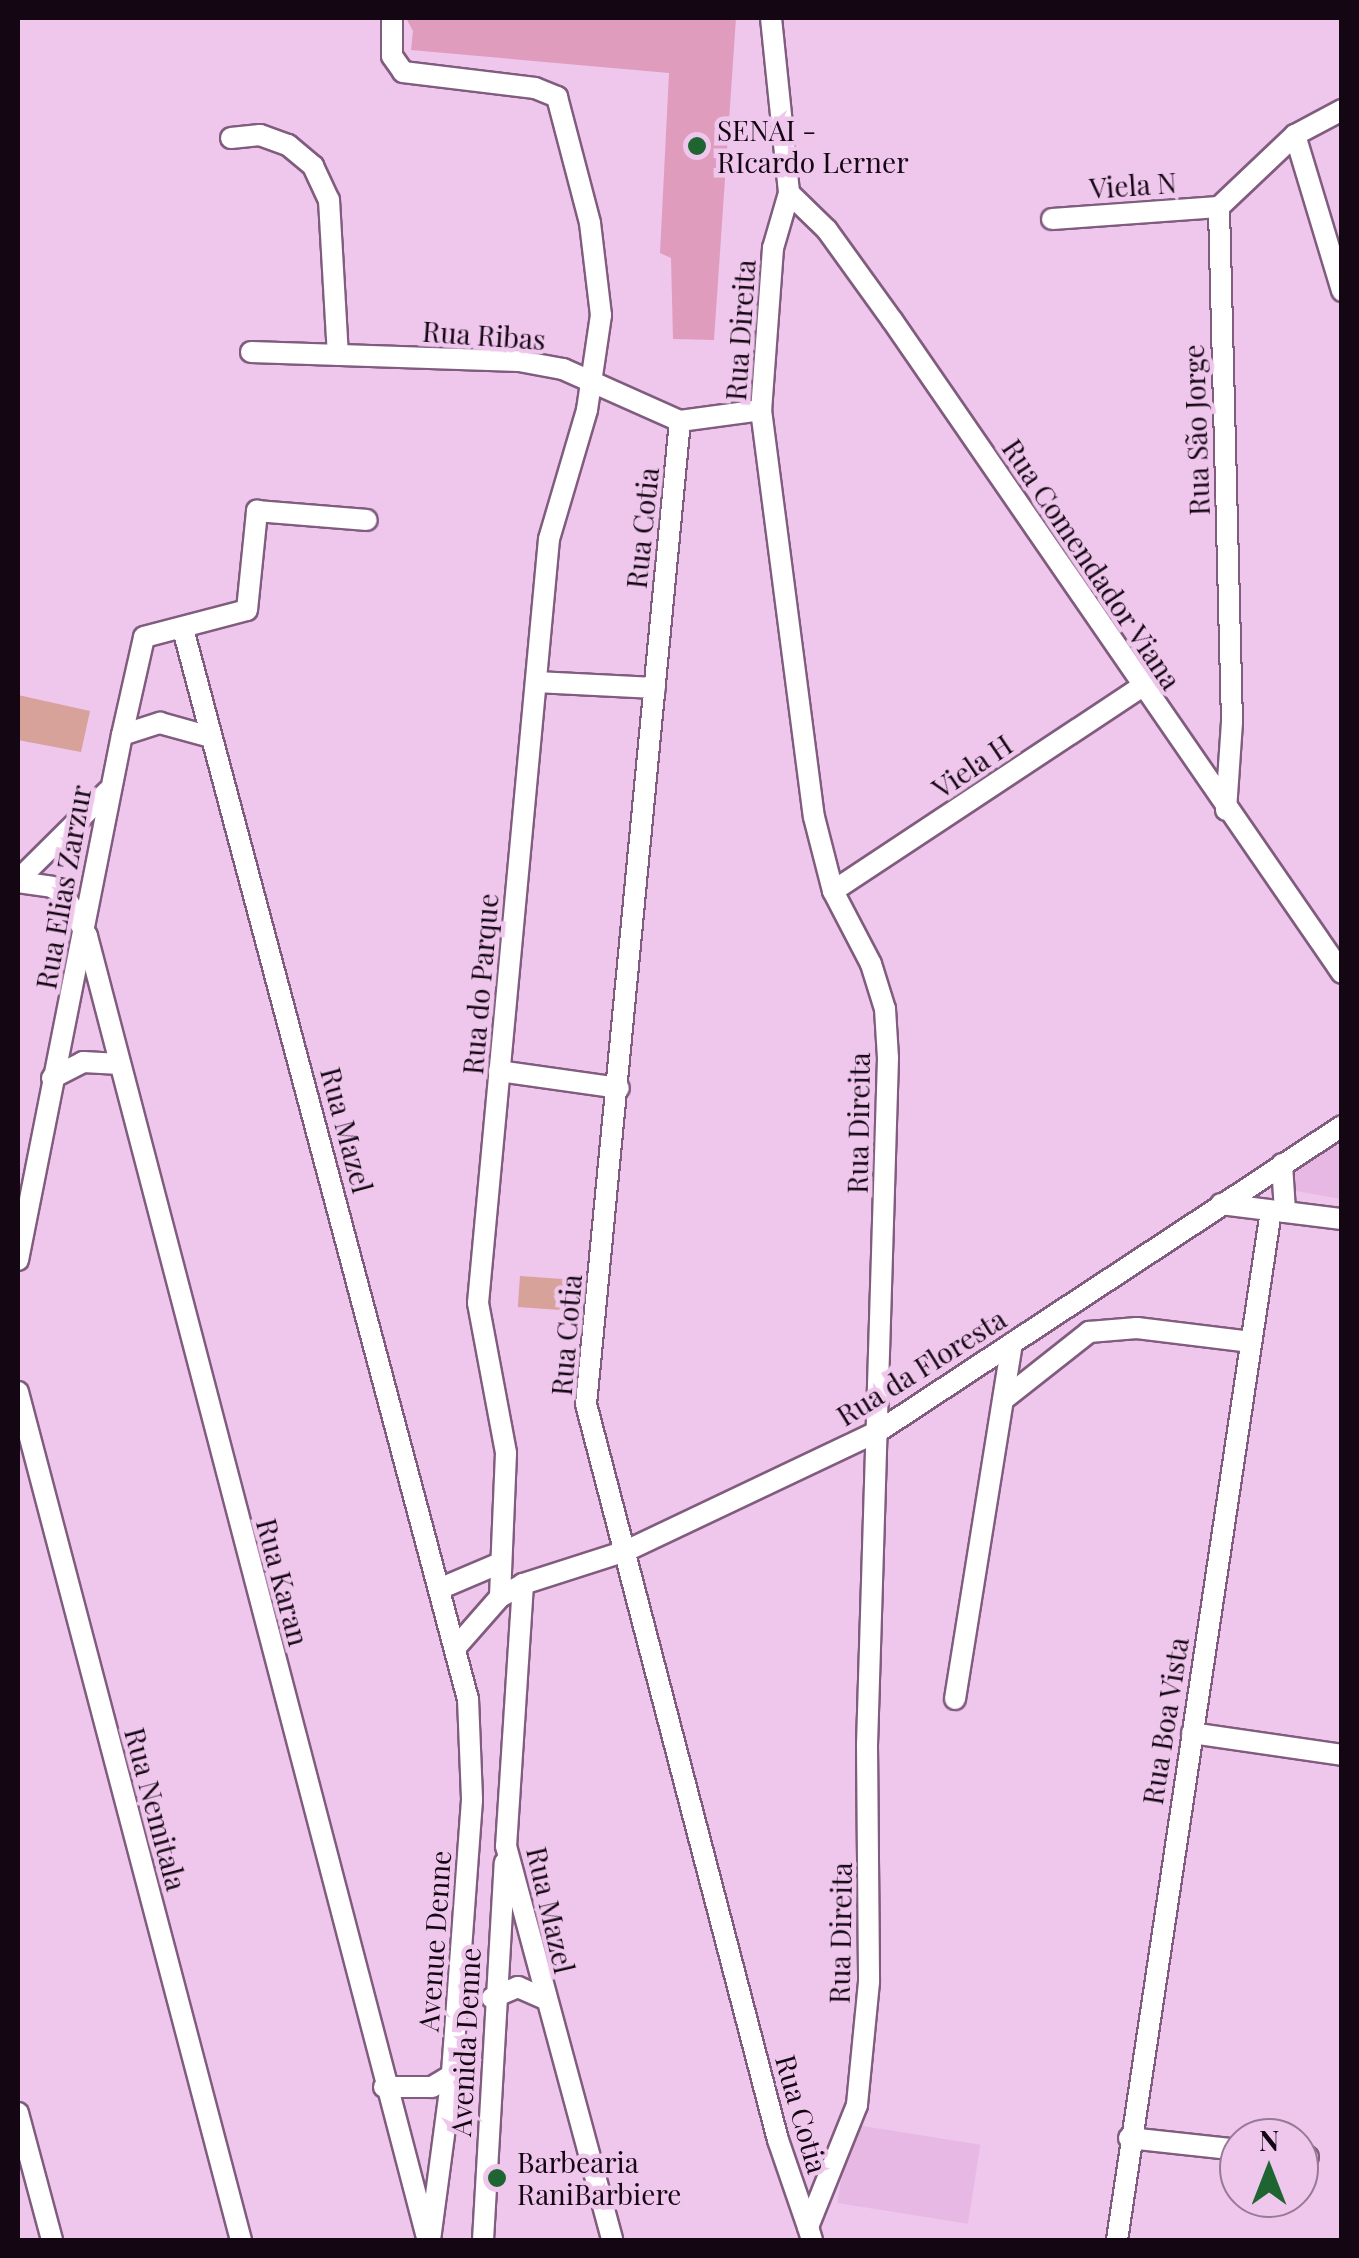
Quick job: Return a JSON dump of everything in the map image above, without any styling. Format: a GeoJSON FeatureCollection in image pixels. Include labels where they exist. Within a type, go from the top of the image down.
{"type":"FeatureCollection","features":[{"type":"Feature","properties":{"kind":"street","name":"Rua do Parque"},"geometry":{"type":"LineString","coordinates":[[392,18],[392,56],[403,72],[549,91],[562,106],[597,263],[601,314],[593,380],[552,523],[478,1303],[506,1453],[498,1564],[500,1597]]}},
{"type":"Feature","properties":{"kind":"street","name":"Rua Direita"},"geometry":{"type":"LineString","coordinates":[[771,18],[789,193],[773,248],[762,410],[805,770],[833,891],[872,964],[886,1008],[879,1431],[868,1745],[869,1982],[857,2105],[810,2234]]}},
{"type":"Feature","properties":{"kind":"street"},"geometry":{"type":"LineString","coordinates":[[1219,206],[1295,135],[1342,110]]}},
{"type":"Feature","properties":{"kind":"street"},"geometry":{"type":"LineString","coordinates":[[231,138],[260,135],[288,145],[313,166],[329,200],[338,355]]}},
{"type":"Feature","properties":{"kind":"street"},"geometry":{"type":"LineString","coordinates":[[1295,135],[1342,291]]}},
{"type":"Feature","properties":{"kind":"street","name":"Rua Comendador Viana"},"geometry":{"type":"LineString","coordinates":[[789,193],[859,274],[1342,973]]}},
{"type":"Feature","properties":{"kind":"street","name":"Viela N"},"geometry":{"type":"LineString","coordinates":[[1052,219],[1219,206]]}},
{"type":"Feature","properties":{"kind":"street","name":"Rua São Jorge"},"geometry":{"type":"LineString","coordinates":[[1219,206],[1232,722],[1226,810]]}},
{"type":"Feature","properties":{"kind":"street","name":"Rua Ribas"},"geometry":{"type":"LineString","coordinates":[[250,352],[519,360],[593,380],[680,421]]}},
{"type":"Feature","properties":{"kind":"street"},"geometry":{"type":"LineString","coordinates":[[680,421],[762,410]]}},
{"type":"Feature","properties":{"kind":"street","name":"Rua Cotia"},"geometry":{"type":"LineString","coordinates":[[680,421],[586,1404],[626,1551],[665,1720],[778,2140],[810,2234]]}},
{"type":"Feature","properties":{"kind":"street"},"geometry":{"type":"LineString","coordinates":[[182,629],[246,610],[257,511],[367,520]]}},
{"type":"Feature","properties":{"kind":"street","name":"Rua Elias Zarzur"},"geometry":{"type":"LineString","coordinates":[[18,1260],[52,1078],[86,936],[108,791],[144,637],[155,629],[182,629]]}},
{"type":"Feature","properties":{"kind":"street","name":"Rua Mazel"},"geometry":{"type":"LineString","coordinates":[[182,629],[457,1646]]}},
{"type":"Feature","properties":{"kind":"street"},"geometry":{"type":"LineString","coordinates":[[536,682],[655,688]]}},
{"type":"Feature","properties":{"kind":"street","name":"Viela H"},"geometry":{"type":"LineString","coordinates":[[833,891],[1142,686]]}},
{"type":"Feature","properties":{"kind":"street"},"geometry":{"type":"LineString","coordinates":[[122,735],[160,723],[211,737]]}},
{"type":"Feature","properties":{"kind":"street"},"geometry":{"type":"LineString","coordinates":[[18,881],[108,791]]}},
{"type":"Feature","properties":{"kind":"street"},"geometry":{"type":"LineString","coordinates":[[18,881],[52,886],[65,896],[86,936]]}},
{"type":"Feature","properties":{"kind":"street","name":"Rua Karan"},"geometry":{"type":"LineString","coordinates":[[86,936],[384,2087],[429,2240]]}},
{"type":"Feature","properties":{"kind":"street"},"geometry":{"type":"LineString","coordinates":[[52,1078],[83,1062],[120,1064]]}},
{"type":"Feature","properties":{"kind":"street"},"geometry":{"type":"LineString","coordinates":[[500,1071],[619,1088]]}},
{"type":"Feature","properties":{"kind":"street","name":"Rua da Floresta"},"geometry":{"type":"LineString","coordinates":[[457,1646],[500,1597],[523,1584],[626,1551],[879,1431],[1342,1126]]}},
{"type":"Feature","properties":{"kind":"street","name":"Rua Boa Vista"},"geometry":{"type":"LineString","coordinates":[[1117,2240],[1251,1342],[1278,1212],[1282,1164]]}},
{"type":"Feature","properties":{"kind":"street"},"geometry":{"type":"LineString","coordinates":[[1220,1204],[1342,1219]]}},
{"type":"Feature","properties":{"kind":"street"},"geometry":{"type":"LineString","coordinates":[[1003,1400],[1089,1332],[1138,1328],[1251,1342]]}},
{"type":"Feature","properties":{"kind":"street"},"geometry":{"type":"LineString","coordinates":[[955,1699],[1012,1344]]}},
{"type":"Feature","properties":{"kind":"street","name":"Rua Nemitala"},"geometry":{"type":"LineString","coordinates":[[18,1392],[24,1445],[241,2240]]}},
{"type":"Feature","properties":{"kind":"street"},"geometry":{"type":"LineString","coordinates":[[439,1589],[498,1564]]}},
{"type":"Feature","properties":{"kind":"street","name":"Rua Mazel"},"geometry":{"type":"LineString","coordinates":[[523,1584],[506,1846],[544,1999],[612,2240]]}},
{"type":"Feature","properties":{"kind":"street","name":"Avenue Denne"},"geometry":{"type":"LineString","coordinates":[[429,2240],[452,2075],[473,1748],[457,1646]]}},
{"type":"Feature","properties":{"kind":"street"},"geometry":{"type":"LineString","coordinates":[[1192,1734],[1342,1756]]}},
{"type":"Feature","properties":{"kind":"street","name":"Avenida Denne"},"geometry":{"type":"LineString","coordinates":[[483,2240],[492,1998],[506,1846]]}},
{"type":"Feature","properties":{"kind":"street"},"geometry":{"type":"LineString","coordinates":[[492,1998],[518,1987],[544,1999]]}},
{"type":"Feature","properties":{"kind":"street"},"geometry":{"type":"LineString","coordinates":[[384,2087],[432,2087],[452,2075]]}},
{"type":"Feature","properties":{"kind":"street"},"geometry":{"type":"LineString","coordinates":[[18,2113],[52,2240]]}},
{"type":"Feature","properties":{"kind":"street"},"geometry":{"type":"LineString","coordinates":[[1130,2138],[1219,2148]]}},
{"type":"Feature","properties":{"kind":"shaded area"},"geometry":{"type":"Polygon","coordinates":[[[18,695],[90,711],[81,752],[18,740],[18,695]]]}},
{"type":"Feature","properties":{"kind":"shaded area"},"geometry":{"type":"Polygon","coordinates":[[[1341,1131],[1341,1199],[1290,1190],[1289,1169],[1341,1131]]]}},
{"type":"Feature","properties":{"kind":"shaded area"},"geometry":{"type":"Polygon","coordinates":[[[520,1276],[584,1280],[582,1311],[518,1307],[520,1276]]]}},
{"type":"Feature","properties":{"kind":"shaded area"},"geometry":{"type":"Polygon","coordinates":[[[850,2124],[980,2145],[968,2224],[837,2203],[850,2124]]]}},
{"type":"Feature","properties":{"kind":"building","name":"SENAI - RIcardo Lerner"},"geometry":{"type":"Polygon","coordinates":[[[406,18],[736,18],[714,340],[673,339],[671,258],[660,253],[669,73],[411,50],[413,31],[406,18]]]}},
{"type":"Feature","properties":{"kind":"place","name":"SENAI - RIcardo Lerner"},"geometry":{"type":"Point","coordinates":[697,146]}},
{"type":"Feature","properties":{"kind":"place","name":"Barbearia RaniBarbiere"},"geometry":{"type":"Point","coordinates":[497,2178]}}]}
